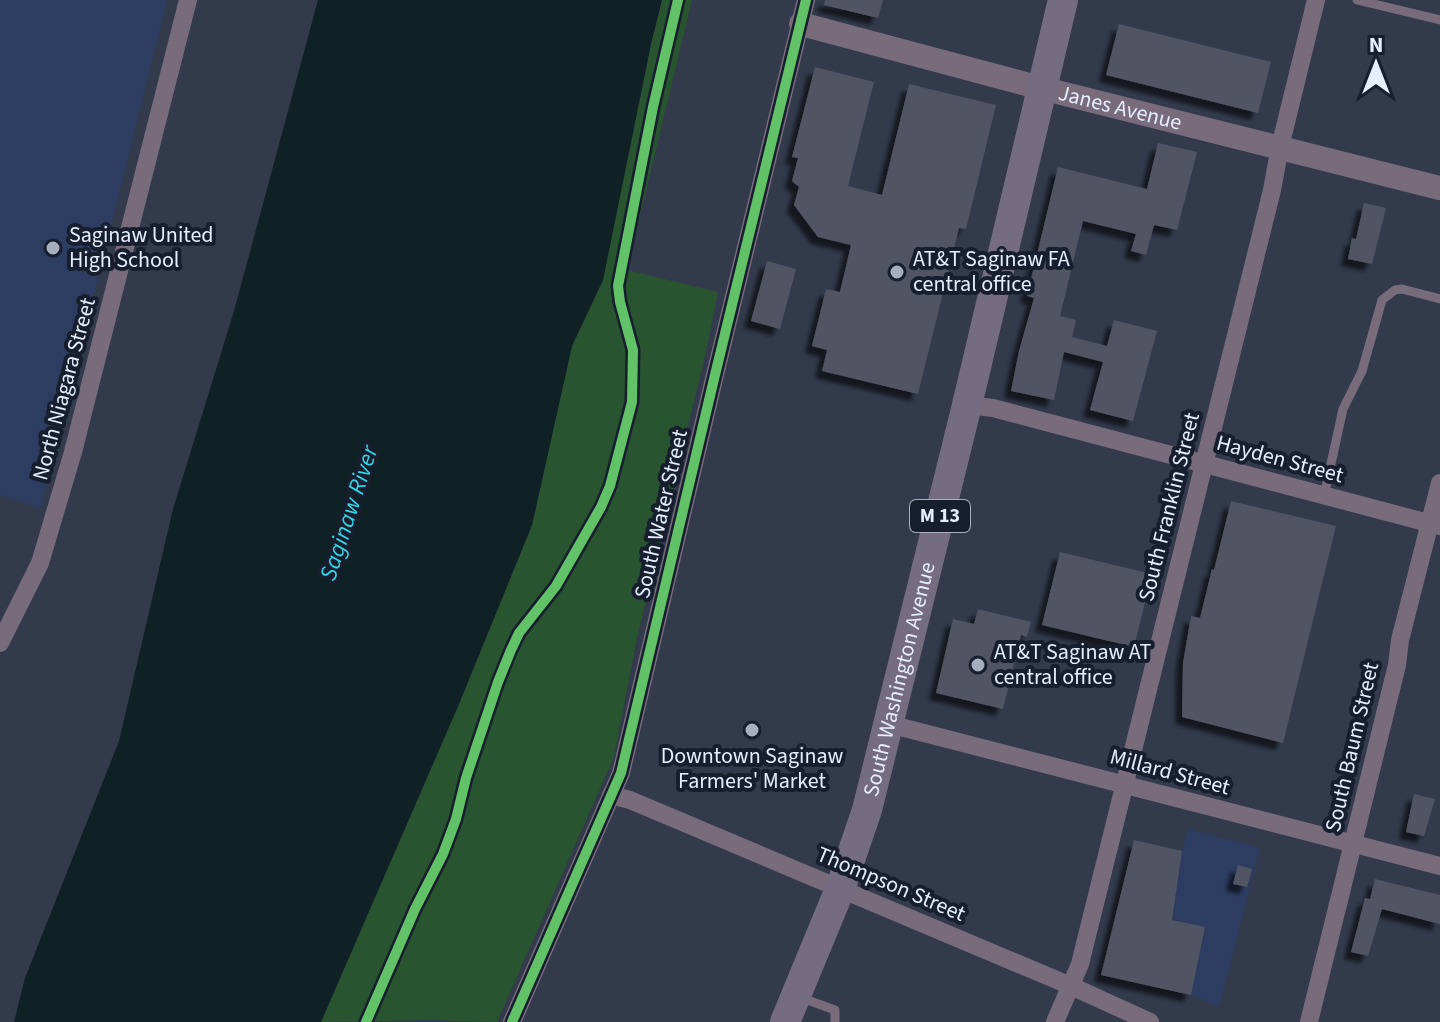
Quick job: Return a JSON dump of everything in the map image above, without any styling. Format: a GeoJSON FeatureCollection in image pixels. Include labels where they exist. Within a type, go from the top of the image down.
{"type":"FeatureCollection","features":[{"type":"Feature","properties":{"kind":"main road","name":"South Washington Avenue"},"geometry":{"type":"LineString","coordinates":[[790,1009],[840,889],[867,810],[1063,0]]}},
{"type":"Feature","properties":{"kind":"street","name":"North Niagara Street"},"geometry":{"type":"LineString","coordinates":[[0,643],[40,563],[69,466],[188,0]]}},
{"type":"Feature","properties":{"kind":"street","name":"South Water Street"},"geometry":{"type":"LineString","coordinates":[[512,1022],[621,773],[806,0]]}},
{"type":"Feature","properties":{"kind":"street","name":"South Franklin Street"},"geometry":{"type":"LineString","coordinates":[[1055,1022],[1080,964],[1272,190],[1316,0]]}},
{"type":"Feature","properties":{"kind":"street","name":"Janes Avenue"},"geometry":{"type":"LineString","coordinates":[[801,24],[1440,188]]}},
{"type":"Feature","properties":{"kind":"street","name":"Hayden Street"},"geometry":{"type":"LineString","coordinates":[[967,405],[993,408],[1434,525]]}},
{"type":"Feature","properties":{"kind":"street","name":"South Baum Street"},"geometry":{"type":"LineString","coordinates":[[1309,1022],[1434,525],[1440,483]]}},
{"type":"Feature","properties":{"kind":"street","name":"Millard Street"},"geometry":{"type":"LineString","coordinates":[[889,724],[1440,866]]}},
{"type":"Feature","properties":{"kind":"street","name":"Thompson Street"},"geometry":{"type":"LineString","coordinates":[[611,795],[630,800],[1150,1022]]}},
{"type":"Feature","properties":{"kind":"lane"},"geometry":{"type":"LineString","coordinates":[[1357,0],[1440,20]]}},
{"type":"Feature","properties":{"kind":"lane"},"geometry":{"type":"LineString","coordinates":[[1324,496],[1343,409],[1362,371],[1382,300],[1395,290],[1402,289],[1440,299]]}},
{"type":"Feature","properties":{"kind":"lane"},"geometry":{"type":"LineString","coordinates":[[790,1009],[835,1010],[835,1022]]}},
{"type":"Feature","properties":{"kind":"shaded area","name":"Saginaw United High School"},"geometry":{"type":"Polygon","coordinates":[[[0,0],[167,0],[41,508],[0,495],[0,0]]]}},
{"type":"Feature","properties":{"kind":"shaded area"},"geometry":{"type":"Polygon","coordinates":[[[1188,829],[1260,848],[1219,1007],[1191,995],[1205,928],[1175,920],[1173,912],[1188,829]]]}},
{"type":"Feature","properties":{"kind":"green space"},"geometry":{"type":"Polygon","coordinates":[[[662,0],[692,0],[627,270],[718,292],[637,638],[614,757],[497,1022],[321,1022],[459,704],[532,525],[572,346],[603,280],[662,0]]]}},
{"type":"Feature","properties":{"kind":"water","name":"Saginaw River"},"geometry":{"type":"Polygon","coordinates":[[[318,0],[662,0],[603,280],[572,346],[532,525],[459,704],[321,1022],[14,1022],[25,978],[119,741],[173,509],[234,311],[318,0]]]}},
{"type":"Feature","properties":{"kind":"building"},"geometry":{"type":"Polygon","coordinates":[[[825,0],[883,0],[878,18],[824,5],[825,0]]]}},
{"type":"Feature","properties":{"kind":"building"},"geometry":{"type":"Polygon","coordinates":[[[1119,24],[1271,62],[1258,113],[1106,75],[1119,24]]]}},
{"type":"Feature","properties":{"kind":"building"},"geometry":{"type":"Polygon","coordinates":[[[815,67],[874,82],[848,186],[882,195],[909,84],[996,105],[966,229],[959,228],[918,394],[822,371],[827,350],[812,346],[826,289],[840,292],[851,245],[818,237],[794,205],[799,187],[792,181],[798,158],[792,157],[815,67]]]}},
{"type":"Feature","properties":{"kind":"building"},"geometry":{"type":"Polygon","coordinates":[[[1158,143],[1197,152],[1177,230],[1154,225],[1146,255],[1131,251],[1136,234],[1083,221],[1060,316],[1076,320],[1072,337],[1107,346],[1114,320],[1157,331],[1133,421],[1090,410],[1103,362],[1064,352],[1054,400],[1011,391],[1034,298],[1027,296],[1058,167],[1147,189],[1158,143]]]}},
{"type":"Feature","properties":{"kind":"building"},"geometry":{"type":"Polygon","coordinates":[[[1364,203],[1386,208],[1372,264],[1348,259],[1364,203]]]}},
{"type":"Feature","properties":{"kind":"building"},"geometry":{"type":"Polygon","coordinates":[[[767,261],[796,269],[780,329],[751,321],[767,261]]]}},
{"type":"Feature","properties":{"kind":"building"},"geometry":{"type":"Polygon","coordinates":[[[1231,501],[1336,526],[1283,743],[1182,717],[1183,663],[1191,616],[1200,618],[1231,501]]]}},
{"type":"Feature","properties":{"kind":"building"},"geometry":{"type":"Polygon","coordinates":[[[1060,552],[1152,574],[1134,647],[1042,625],[1060,552]]]}},
{"type":"Feature","properties":{"kind":"building","name":"AT&T Saginaw AT central office"},"geometry":{"type":"Polygon","coordinates":[[[978,609],[1031,622],[1027,637],[1021,635],[1003,709],[936,693],[953,619],[974,624],[978,609]]]}},
{"type":"Feature","properties":{"kind":"building"},"geometry":{"type":"Polygon","coordinates":[[[1414,794],[1435,799],[1424,836],[1406,832],[1414,794]]]}},
{"type":"Feature","properties":{"kind":"building"},"geometry":{"type":"Polygon","coordinates":[[[1134,840],[1182,851],[1172,920],[1205,927],[1191,995],[1101,975],[1134,840]]]}},
{"type":"Feature","properties":{"kind":"building"},"geometry":{"type":"Polygon","coordinates":[[[1238,865],[1252,869],[1247,887],[1233,884],[1238,865]]]}},
{"type":"Feature","properties":{"kind":"building"},"geometry":{"type":"Polygon","coordinates":[[[1375,879],[1440,895],[1440,924],[1382,909],[1368,956],[1351,952],[1365,898],[1370,899],[1375,879]]]}},
{"type":"Feature","properties":{"kind":"cycle path"},"geometry":{"type":"LineString","coordinates":[[366,1022],[415,909],[443,854],[511,650],[519,633],[556,586],[610,486],[632,402],[633,350],[618,286],[653,107],[678,0]]}},
{"type":"Feature","properties":{"kind":"cycle path"},"geometry":{"type":"LineString","coordinates":[[512,1022],[621,773],[806,0]]}},
{"type":"Feature","properties":{"kind":"place","name":"Saginaw United High School"},"geometry":{"type":"Point","coordinates":[53,248]}},
{"type":"Feature","properties":{"kind":"place","name":"AT&T Saginaw FA central office"},"geometry":{"type":"Point","coordinates":[897,272]}},
{"type":"Feature","properties":{"kind":"place","name":"AT&T Saginaw AT central office"},"geometry":{"type":"Point","coordinates":[978,665]}},
{"type":"Feature","properties":{"kind":"place","name":"Downtown Saginaw Farmers' Market"},"geometry":{"type":"Point","coordinates":[752,730]}}]}
